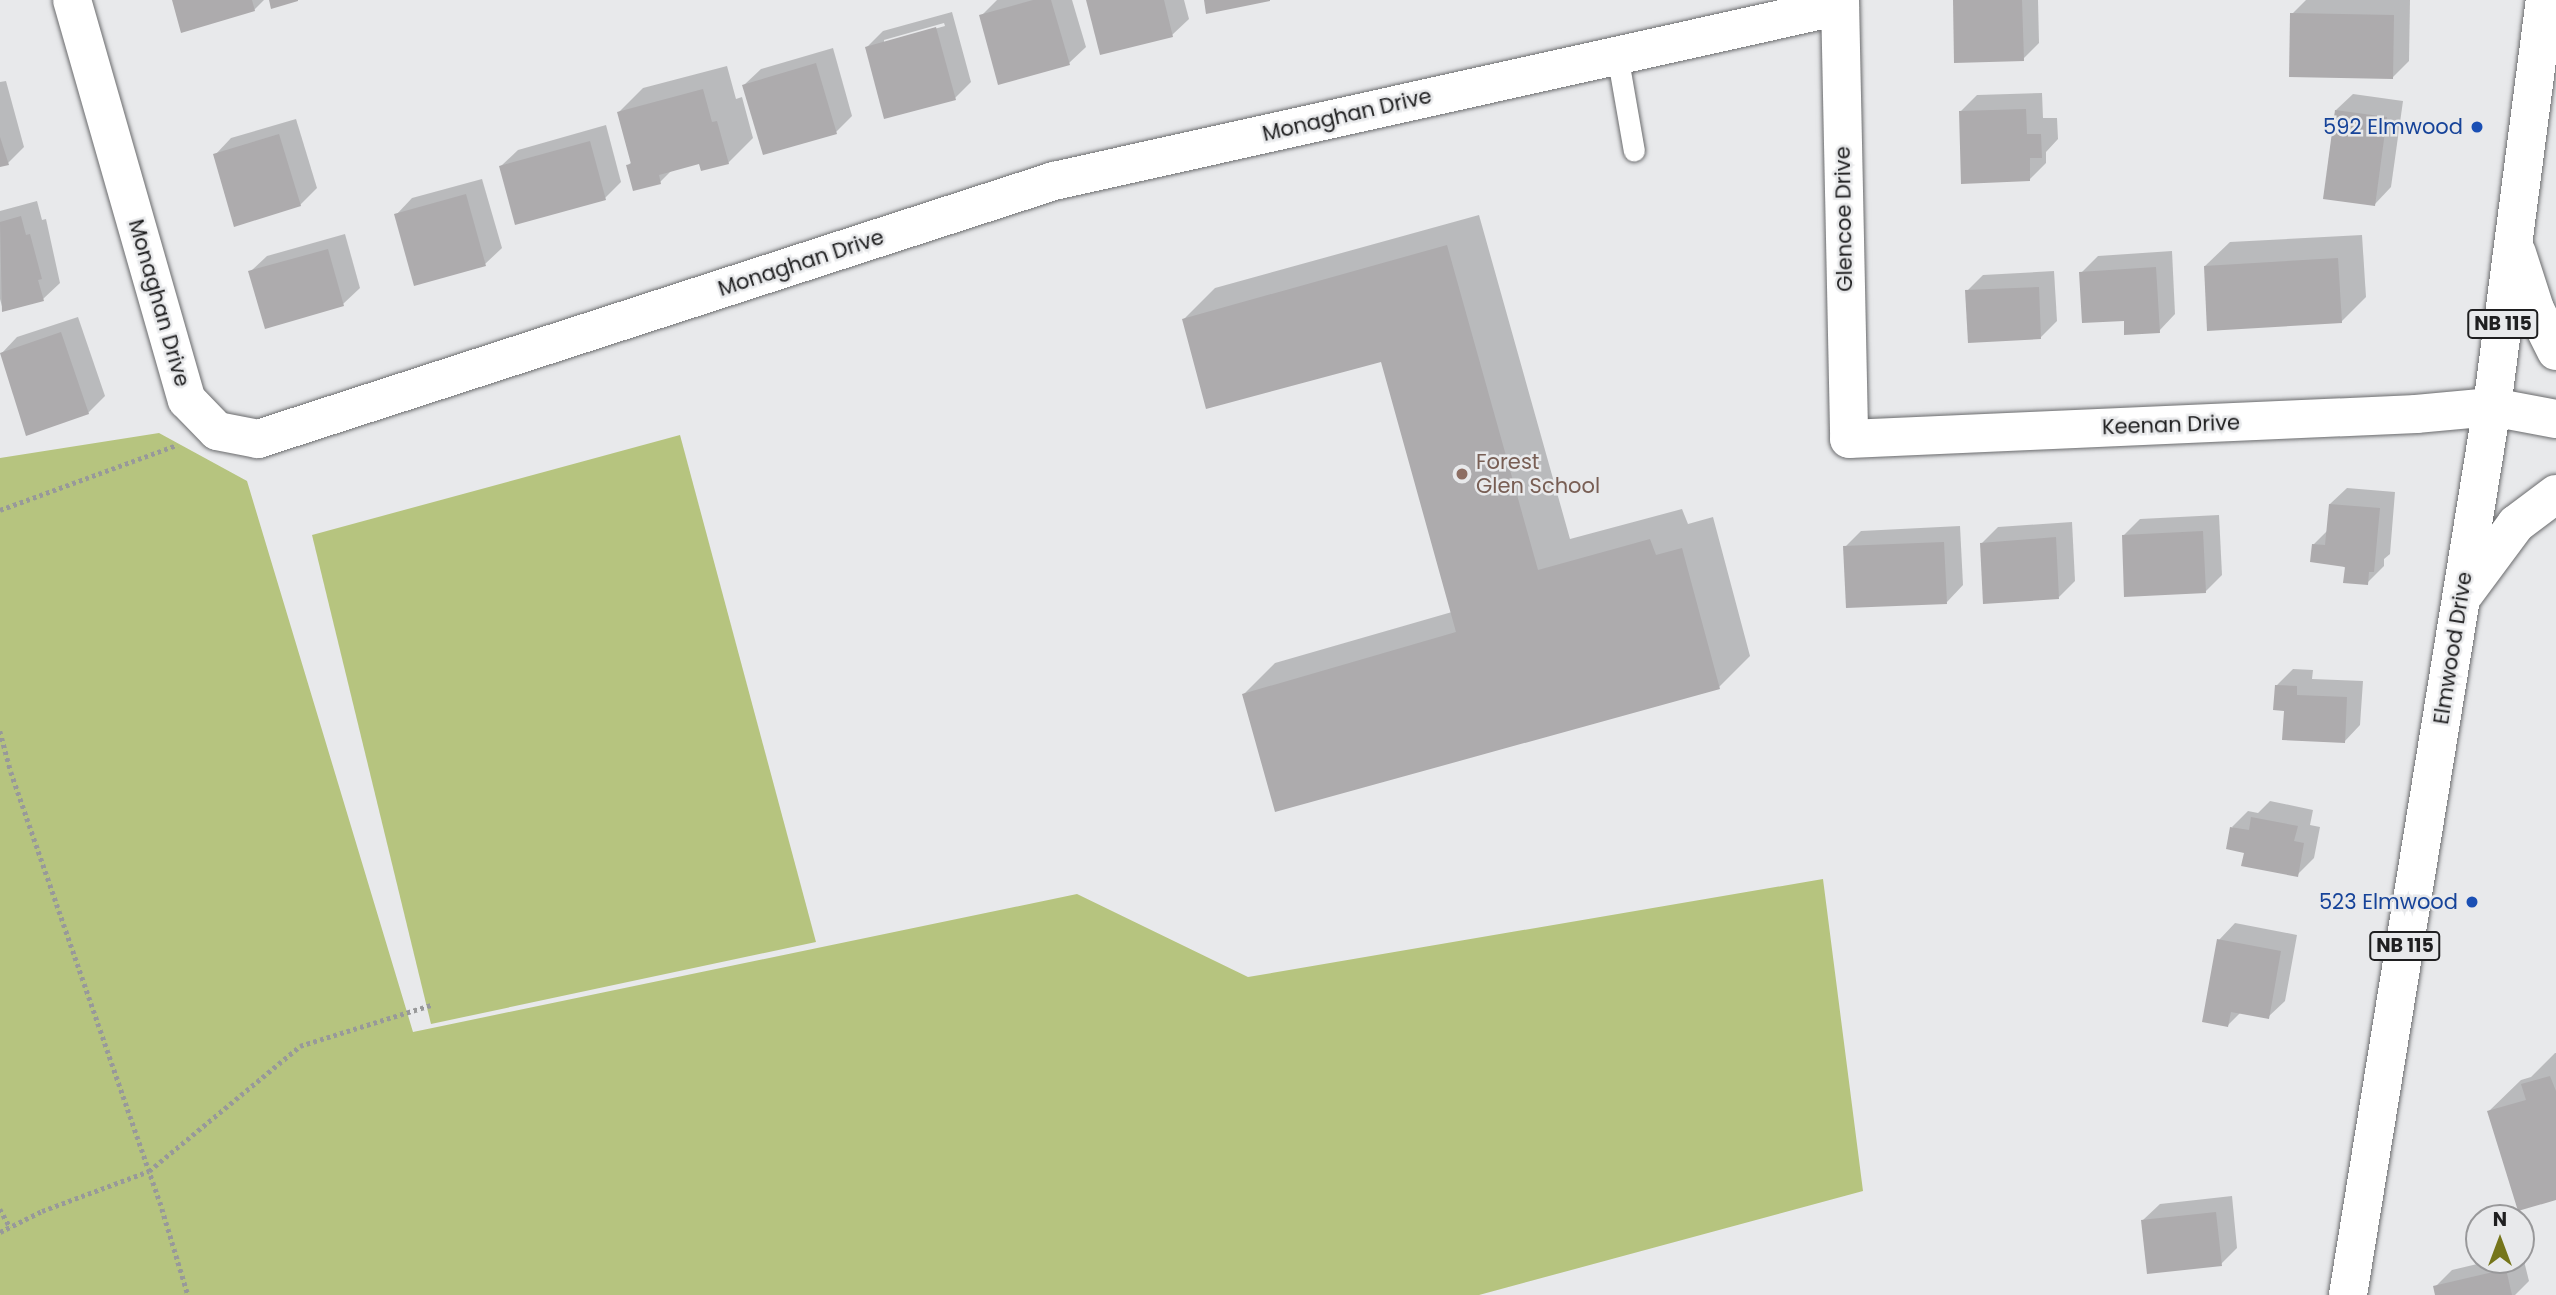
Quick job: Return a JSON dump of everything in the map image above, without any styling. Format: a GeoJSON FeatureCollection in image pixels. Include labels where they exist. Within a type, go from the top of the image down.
{"type":"FeatureCollection","features":[{"type":"Feature","properties":{"kind":"street","name":"Monaghan Drive"},"geometry":{"type":"LineString","coordinates":[[72,0],[187,400],[217,431],[258,439],[1054,181],[1840,3]]}},
{"type":"Feature","properties":{"kind":"street","name":"Elmwood Drive"},"geometry":{"type":"LineString","coordinates":[[2348,1295],[2492,407],[2544,0]]}},
{"type":"Feature","properties":{"kind":"street","name":"Glencoe Drive"},"geometry":{"type":"LineString","coordinates":[[1840,3],[1849,439]]}},
{"type":"Feature","properties":{"kind":"street"},"geometry":{"type":"LineString","coordinates":[[2514,241],[2535,309],[2556,351]]}},
{"type":"Feature","properties":{"kind":"street","name":"Keenan Drive"},"geometry":{"type":"LineString","coordinates":[[1849,439],[2416,414],[2492,407],[2556,419]]}},
{"type":"Feature","properties":{"kind":"street"},"geometry":{"type":"LineString","coordinates":[[2461,598],[2516,524],[2556,494]]}},
{"type":"Feature","properties":{"kind":"lane"},"geometry":{"type":"LineString","coordinates":[[1617,54],[1634,150]]}},
{"type":"Feature","properties":{"kind":"path"},"geometry":{"type":"LineString","coordinates":[[0,510],[217,431]]}},
{"type":"Feature","properties":{"kind":"path"},"geometry":{"type":"LineString","coordinates":[[0,731],[10,772],[149,1171],[188,1295]]}},
{"type":"Feature","properties":{"kind":"path"},"geometry":{"type":"LineString","coordinates":[[0,1232],[42,1211],[149,1171],[300,1046],[431,1005]]}},
{"type":"Feature","properties":{"kind":"path"},"geometry":{"type":"LineString","coordinates":[[0,1209],[10,1227]]}},
{"type":"Feature","properties":{"kind":"green space"},"geometry":{"type":"Polygon","coordinates":[[[159,433],[247,481],[413,1032],[1077,894],[1248,977],[1823,879],[1863,1191],[1479,1295],[0,1295],[0,458],[159,433]]]}},
{"type":"Feature","properties":{"kind":"green space"},"geometry":{"type":"Polygon","coordinates":[[[680,435],[816,942],[431,1024],[312,535],[680,435]]]}},
{"type":"Feature","properties":{"kind":"building"},"geometry":{"type":"Polygon","coordinates":[[[172,0],[252,0],[255,11],[181,33],[172,0]]]}},
{"type":"Feature","properties":{"kind":"building"},"geometry":{"type":"Polygon","coordinates":[[[269,0],[298,0],[298,1],[271,9],[269,0]]]}},
{"type":"Feature","properties":{"kind":"building"},"geometry":{"type":"Polygon","coordinates":[[[1033,0],[1051,0],[1070,65],[998,85],[979,15],[1033,0]]]}},
{"type":"Feature","properties":{"kind":"building"},"geometry":{"type":"Polygon","coordinates":[[[1086,0],[1164,0],[1173,37],[1100,55],[1086,0]]]}},
{"type":"Feature","properties":{"kind":"building"},"geometry":{"type":"Polygon","coordinates":[[[1204,0],[1270,0],[1270,1],[1206,14],[1204,0]]]}},
{"type":"Feature","properties":{"kind":"building"},"geometry":{"type":"Polygon","coordinates":[[[1953,0],[2022,0],[2024,61],[1954,63],[1953,0]]]}},
{"type":"Feature","properties":{"kind":"building"},"geometry":{"type":"Polygon","coordinates":[[[2290,13],[2394,15],[2393,79],[2289,77],[2290,13]]]}},
{"type":"Feature","properties":{"kind":"building"},"geometry":{"type":"Polygon","coordinates":[[[936,27],[956,100],[884,119],[865,47],[936,27]]]}},
{"type":"Feature","properties":{"kind":"building"},"geometry":{"type":"Polygon","coordinates":[[[816,63],[837,134],[763,155],[742,85],[816,63]]]}},
{"type":"Feature","properties":{"kind":"building"},"geometry":{"type":"Polygon","coordinates":[[[703,89],[712,122],[717,121],[729,164],[701,171],[699,164],[659,175],[661,184],[633,191],[626,165],[631,164],[617,112],[703,89]]]}},
{"type":"Feature","properties":{"kind":"building"},"geometry":{"type":"Polygon","coordinates":[[[2026,109],[2027,134],[2041,134],[2042,158],[2030,158],[2030,181],[1961,184],[1959,111],[2026,109]]]}},
{"type":"Feature","properties":{"kind":"building"},"geometry":{"type":"Polygon","coordinates":[[[2335,110],[2387,117],[2375,206],[2323,199],[2335,110]]]}},
{"type":"Feature","properties":{"kind":"building"},"geometry":{"type":"Polygon","coordinates":[[[279,134],[301,206],[234,227],[213,154],[279,134]]]}},
{"type":"Feature","properties":{"kind":"building"},"geometry":{"type":"Polygon","coordinates":[[[0,137],[9,165],[0,167],[0,137]]]}},
{"type":"Feature","properties":{"kind":"building"},"geometry":{"type":"Polygon","coordinates":[[[590,141],[606,200],[515,225],[499,166],[590,141]]]}},
{"type":"Feature","properties":{"kind":"building"},"geometry":{"type":"Polygon","coordinates":[[[466,194],[486,266],[414,286],[394,214],[466,194]]]}},
{"type":"Feature","properties":{"kind":"building"},"geometry":{"type":"Polygon","coordinates":[[[21,216],[26,235],[30,234],[42,279],[38,280],[44,301],[2,312],[0,222],[21,216]]]}},
{"type":"Feature","properties":{"kind":"building","name":"Forest Glen School"},"geometry":{"type":"Polygon","coordinates":[[[1447,245],[1538,570],[1650,539],[1656,555],[1682,548],[1720,689],[1275,812],[1242,694],[1456,632],[1381,362],[1206,409],[1182,319],[1447,245]]]}},
{"type":"Feature","properties":{"kind":"building"},"geometry":{"type":"Polygon","coordinates":[[[328,249],[344,306],[265,329],[248,271],[328,249]]]}},
{"type":"Feature","properties":{"kind":"building"},"geometry":{"type":"Polygon","coordinates":[[[2338,258],[2342,323],[2207,331],[2204,266],[2338,258]]]}},
{"type":"Feature","properties":{"kind":"building"},"geometry":{"type":"Polygon","coordinates":[[[2156,267],[2160,333],[2124,335],[2124,321],[2082,323],[2079,272],[2156,267]]]}},
{"type":"Feature","properties":{"kind":"building"},"geometry":{"type":"Polygon","coordinates":[[[2039,287],[2041,339],[1968,343],[1965,290],[2039,287]]]}},
{"type":"Feature","properties":{"kind":"building"},"geometry":{"type":"Polygon","coordinates":[[[61,332],[89,414],[26,436],[0,353],[61,332]]]}},
{"type":"Feature","properties":{"kind":"building"},"geometry":{"type":"Polygon","coordinates":[[[2329,504],[2380,508],[2374,572],[2369,572],[2368,585],[2343,583],[2345,567],[2310,562],[2312,544],[2325,545],[2329,504]]]}},
{"type":"Feature","properties":{"kind":"building"},"geometry":{"type":"Polygon","coordinates":[[[2203,531],[2206,593],[2124,597],[2122,535],[2203,531]]]}},
{"type":"Feature","properties":{"kind":"building"},"geometry":{"type":"Polygon","coordinates":[[[2056,537],[2059,599],[1983,604],[1980,543],[2056,537]]]}},
{"type":"Feature","properties":{"kind":"building"},"geometry":{"type":"Polygon","coordinates":[[[1944,542],[1947,604],[1846,608],[1843,546],[1944,542]]]}},
{"type":"Feature","properties":{"kind":"building"},"geometry":{"type":"Polygon","coordinates":[[[2275,685],[2297,686],[2297,695],[2347,697],[2345,743],[2282,740],[2284,711],[2273,710],[2275,685]]]}},
{"type":"Feature","properties":{"kind":"building"},"geometry":{"type":"Polygon","coordinates":[[[2251,817],[2298,826],[2294,841],[2304,843],[2298,877],[2241,866],[2244,853],[2226,849],[2230,827],[2249,830],[2251,817]]]}},
{"type":"Feature","properties":{"kind":"building"},"geometry":{"type":"Polygon","coordinates":[[[2217,939],[2281,951],[2269,1019],[2231,1012],[2228,1027],[2202,1022],[2217,939]]]}},
{"type":"Feature","properties":{"kind":"building"},"geometry":{"type":"Polygon","coordinates":[[[2550,1076],[2556,1091],[2556,1200],[2535,1206],[2516,1204],[2487,1111],[2526,1100],[2521,1084],[2550,1076]]]}},
{"type":"Feature","properties":{"kind":"building"},"geometry":{"type":"Polygon","coordinates":[[[2216,1212],[2222,1266],[2147,1274],[2141,1220],[2216,1212]]]}},
{"type":"Feature","properties":{"kind":"building"},"geometry":{"type":"Polygon","coordinates":[[[2485,1274],[2507,1274],[2512,1295],[2435,1295],[2433,1286],[2485,1274]]]}},
{"type":"Feature","properties":{"kind":"place","name":"592 Elmwood"},"geometry":{"type":"Point","coordinates":[2477,127]}},
{"type":"Feature","properties":{"kind":"place","name":"Forest Glen School"},"geometry":{"type":"Point","coordinates":[1462,474]}},
{"type":"Feature","properties":{"kind":"place","name":"523 Elmwood"},"geometry":{"type":"Point","coordinates":[2472,902]}}]}
